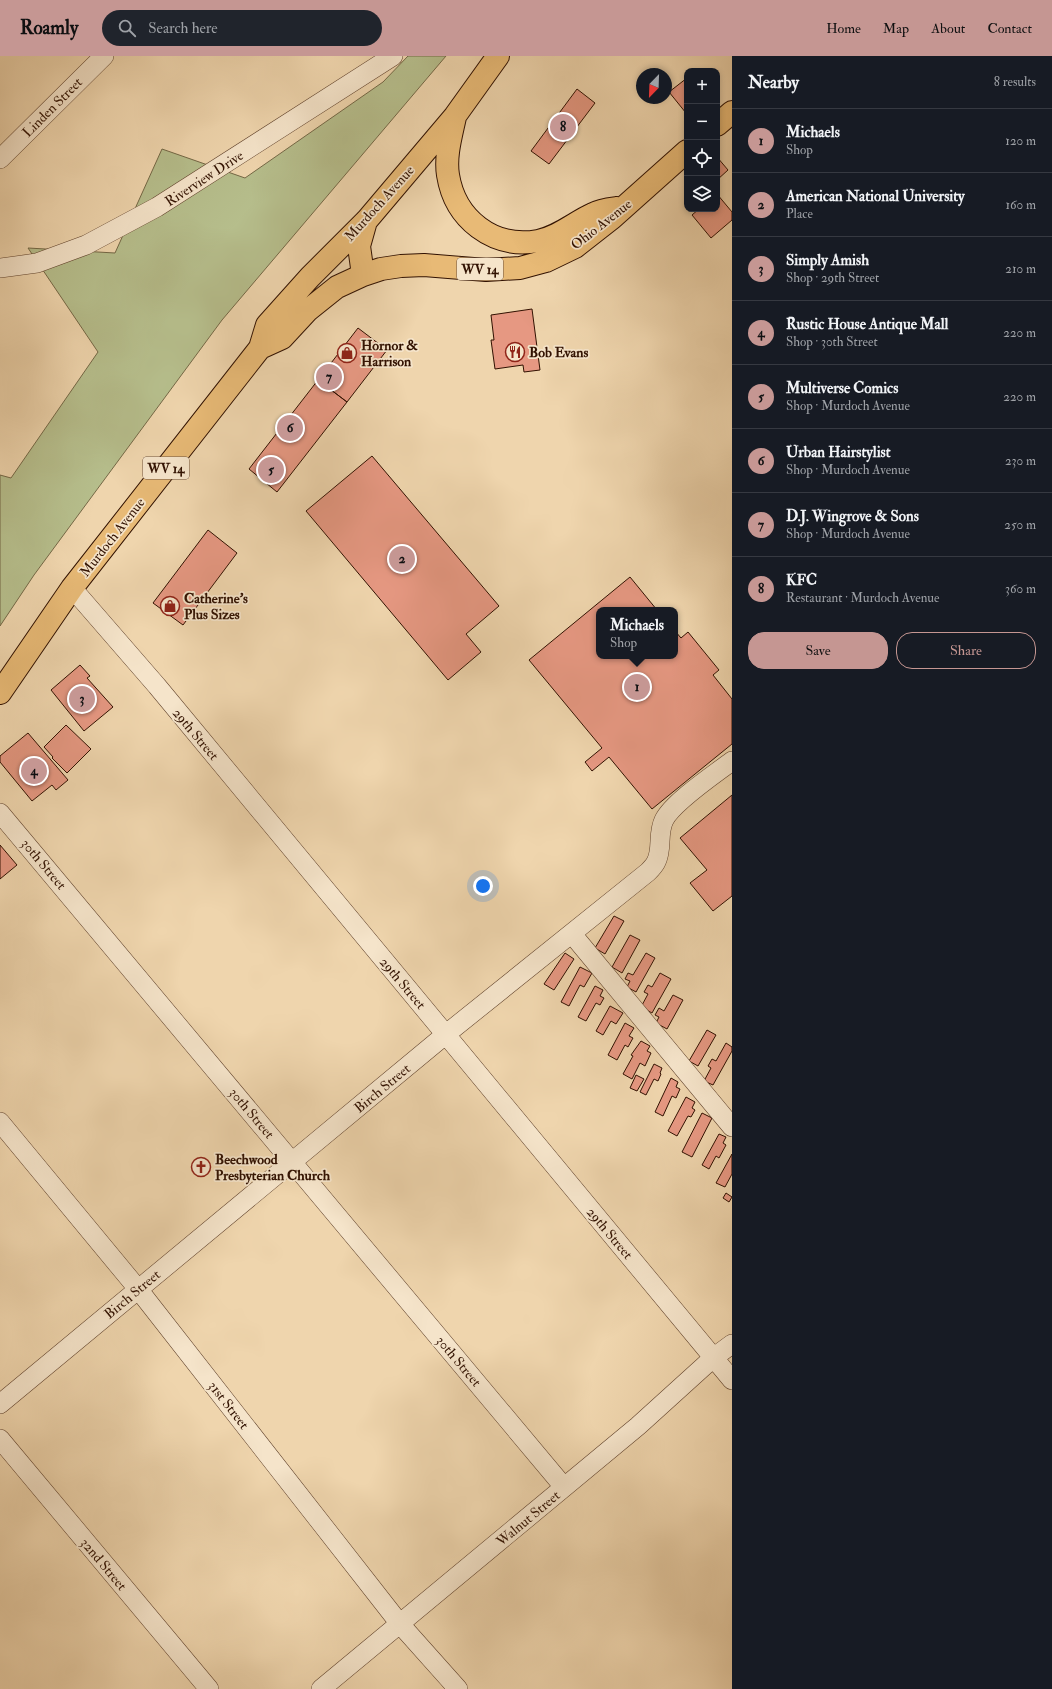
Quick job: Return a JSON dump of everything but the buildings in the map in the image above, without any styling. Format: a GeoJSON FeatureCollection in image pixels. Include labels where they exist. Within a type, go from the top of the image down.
{"type":"FeatureCollection","features":[{"type":"Feature","properties":{"kind":"main road","name":"Murdoch Avenue"},"geometry":{"type":"LineString","coordinates":[[0,693],[72,588],[260,348],[267,325],[310,277],[367,220],[455,116],[498,56]]}},
{"type":"Feature","properties":{"kind":"main road"},"geometry":{"type":"LineString","coordinates":[[720,122],[732,112]]}},
{"type":"Feature","properties":{"kind":"main road"},"geometry":{"type":"LineString","coordinates":[[455,116],[447,155],[448,174],[453,194],[460,209],[471,222],[485,232],[502,240],[522,242],[539,241],[566,230],[594,213],[624,206]]}},
{"type":"Feature","properties":{"kind":"main road","name":"Ohio Avenue"},"geometry":{"type":"LineString","coordinates":[[337,287],[363,275],[381,269],[401,266],[424,265],[486,270],[520,268],[546,261],[574,247],[684,154]]}},
{"type":"Feature","properties":{"kind":"main road"},"geometry":{"type":"LineString","coordinates":[[363,275],[359,246],[367,220]]}},
{"type":"Feature","properties":{"kind":"main road","name":"Murdoch Avenue"},"geometry":{"type":"LineString","coordinates":[[260,348],[282,338],[307,311],[337,287]]}},
{"type":"Feature","properties":{"kind":"street","name":"Linden Street"},"geometry":{"type":"LineString","coordinates":[[0,159],[104,56]]}},
{"type":"Feature","properties":{"kind":"street","name":"Riverview Drive"},"geometry":{"type":"LineString","coordinates":[[0,268],[37,263],[86,245],[157,207],[393,56]]}},
{"type":"Feature","properties":{"kind":"street","name":"29th Street"},"geometry":{"type":"LineString","coordinates":[[72,588],[157,686],[732,1380]]}},
{"type":"Feature","properties":{"kind":"street","name":"Birch Street"},"geometry":{"type":"LineString","coordinates":[[0,1404],[445,1035],[648,872],[656,863],[660,851],[660,832],[664,820],[673,808],[732,761]]}},
{"type":"Feature","properties":{"kind":"street","name":"30th Street"},"geometry":{"type":"LineString","coordinates":[[0,813],[564,1487]]}},
{"type":"Feature","properties":{"kind":"street"},"geometry":{"type":"LineString","coordinates":[[572,934],[732,1127]]}},
{"type":"Feature","properties":{"kind":"street","name":"31st Street"},"geometry":{"type":"LineString","coordinates":[[0,1122],[138,1289],[400,1624],[458,1689]]}},
{"type":"Feature","properties":{"kind":"street","name":"Walnut Street"},"geometry":{"type":"LineString","coordinates":[[321,1689],[638,1426],[713,1358],[732,1344]]}},
{"type":"Feature","properties":{"kind":"street","name":"32nd Street"},"geometry":{"type":"LineString","coordinates":[[0,1439],[209,1689]]}},
{"type":"Feature","properties":{"kind":"green space"},"geometry":{"type":"Polygon","coordinates":[[[408,56],[446,56],[222,320],[34,575],[0,626],[0,475],[11,478],[98,352],[28,248],[115,253],[162,149],[245,178],[383,82],[408,56]]]}},
{"type":"Feature","properties":{"kind":"place","name":"KFC"},"geometry":{"type":"Point","coordinates":[563,127]}},
{"type":"Feature","properties":{"kind":"place","name":"Bob Evans"},"geometry":{"type":"Point","coordinates":[515,352]}},
{"type":"Feature","properties":{"kind":"place","name":"Hornor & Harrison"},"geometry":{"type":"Point","coordinates":[347,353]}},
{"type":"Feature","properties":{"kind":"place","name":"D.J. Wingrove & Sons"},"geometry":{"type":"Point","coordinates":[329,377]}},
{"type":"Feature","properties":{"kind":"place","name":"Urban Hairstylist"},"geometry":{"type":"Point","coordinates":[290,428]}},
{"type":"Feature","properties":{"kind":"place","name":"Multiverse Comics"},"geometry":{"type":"Point","coordinates":[271,470]}},
{"type":"Feature","properties":{"kind":"place","name":"American National University"},"geometry":{"type":"Point","coordinates":[402,559]}},
{"type":"Feature","properties":{"kind":"place","name":"Catherine's Plus Sizes"},"geometry":{"type":"Point","coordinates":[170,606]}},
{"type":"Feature","properties":{"kind":"place","name":"Michaels"},"geometry":{"type":"Point","coordinates":[637,687]}},
{"type":"Feature","properties":{"kind":"place","name":"Simply Amish"},"geometry":{"type":"Point","coordinates":[82,699]}},
{"type":"Feature","properties":{"kind":"place","name":"Rustic House Antique Mall"},"geometry":{"type":"Point","coordinates":[34,771]}},
{"type":"Feature","properties":{"kind":"place","name":"Beechwood Presbyterian Church"},"geometry":{"type":"Point","coordinates":[201,1167]}}]}
